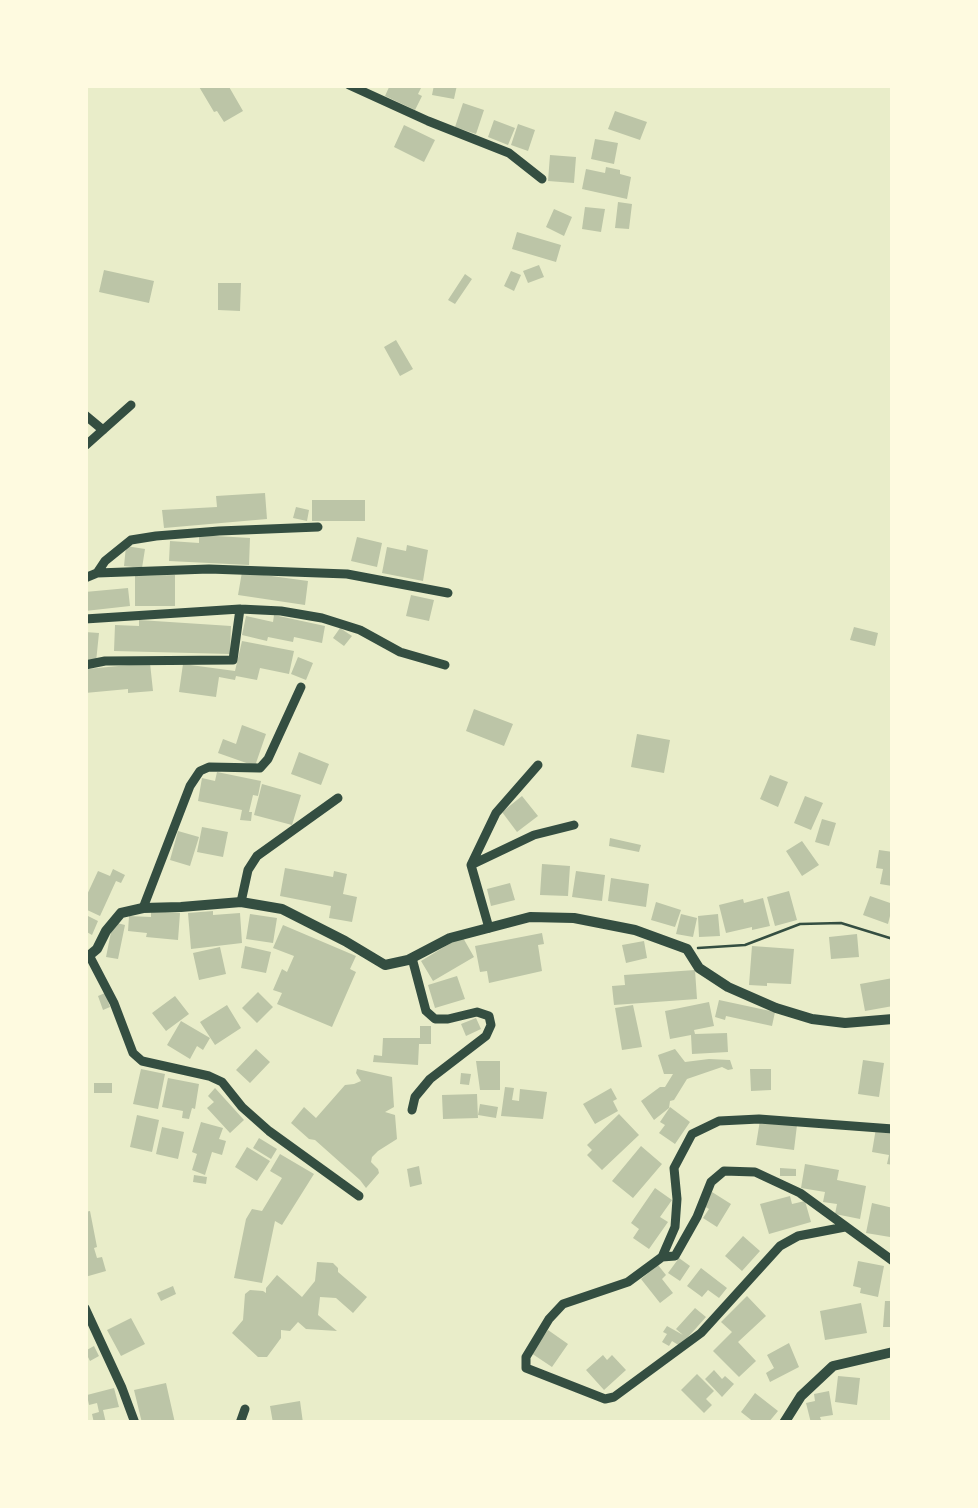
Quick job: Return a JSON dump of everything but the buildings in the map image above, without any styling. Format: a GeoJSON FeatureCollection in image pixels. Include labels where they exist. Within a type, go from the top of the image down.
{"type":"FeatureCollection","features":[{"type":"Feature","properties":{"kind":"street"},"geometry":{"type":"LineString","coordinates":[[349,85],[509,153],[542,179]]}},
{"type":"Feature","properties":{"kind":"street"},"geometry":{"type":"LineString","coordinates":[[85,446],[131,405]]}},
{"type":"Feature","properties":{"kind":"street"},"geometry":{"type":"LineString","coordinates":[[85,415],[103,430]]}},
{"type":"Feature","properties":{"kind":"street"},"geometry":{"type":"LineString","coordinates":[[96,573],[130,540],[318,527]]}},
{"type":"Feature","properties":{"kind":"street"},"geometry":{"type":"LineString","coordinates":[[85,578],[96,573],[209,569],[347,574],[448,593]]}},
{"type":"Feature","properties":{"kind":"street"},"geometry":{"type":"LineString","coordinates":[[85,665],[106,661],[233,660],[240,608]]}},
{"type":"Feature","properties":{"kind":"street"},"geometry":{"type":"LineString","coordinates":[[85,619],[240,608],[281,611],[360,630],[400,652],[445,665]]}},
{"type":"Feature","properties":{"kind":"street"},"geometry":{"type":"LineString","coordinates":[[143,908],[190,786],[200,771],[209,767],[260,768],[268,760],[301,687]]}},
{"type":"Feature","properties":{"kind":"street"},"geometry":{"type":"LineString","coordinates":[[489,928],[471,865],[496,813],[538,765]]}},
{"type":"Feature","properties":{"kind":"street"},"geometry":{"type":"LineString","coordinates":[[241,902],[248,870],[257,856],[338,798]]}},
{"type":"Feature","properties":{"kind":"street"},"geometry":{"type":"LineString","coordinates":[[471,865],[534,834],[574,826]]}},
{"type":"Feature","properties":{"kind":"street"},"geometry":{"type":"LineString","coordinates":[[359,1196],[269,1131],[222,1082],[142,1061],[133,1052],[114,1003],[88,958],[121,913],[241,902],[282,909],[384,964],[412,958],[450,938],[530,917],[574,918],[636,930],[687,949],[699,968],[728,987],[776,1008],[846,1024],[893,1019]]}},
{"type":"Feature","properties":{"kind":"street"},"geometry":{"type":"LineString","coordinates":[[412,958],[426,1011],[435,1018],[448,1019],[477,1012],[489,1016],[492,1025],[486,1036],[430,1080],[415,1097],[412,1110]]}},
{"type":"Feature","properties":{"kind":"street"},"geometry":{"type":"LineString","coordinates":[[845,1227],[798,1236],[780,1246],[701,1333],[614,1397],[606,1399],[526,1368],[526,1357],[563,1304],[628,1282],[662,1256],[675,1227],[674,1168],[692,1134],[719,1121],[893,1129]]}},
{"type":"Feature","properties":{"kind":"street"},"geometry":{"type":"LineString","coordinates":[[662,1256],[675,1256],[697,1218],[711,1182],[724,1170],[755,1172],[800,1192],[893,1261]]}},
{"type":"Feature","properties":{"kind":"street"},"geometry":{"type":"LineString","coordinates":[[85,1308],[88,1323],[122,1388],[135,1423]]}},
{"type":"Feature","properties":{"kind":"street"},"geometry":{"type":"LineString","coordinates":[[784,1423],[801,1396],[833,1366],[893,1352]]}},
{"type":"Feature","properties":{"kind":"street"},"geometry":{"type":"LineString","coordinates":[[240,1423],[245,1409]]}},
{"type":"Feature","properties":{"kind":"path"},"geometry":{"type":"LineString","coordinates":[[687,949],[745,945],[800,924],[840,923],[893,939]]}}]}
